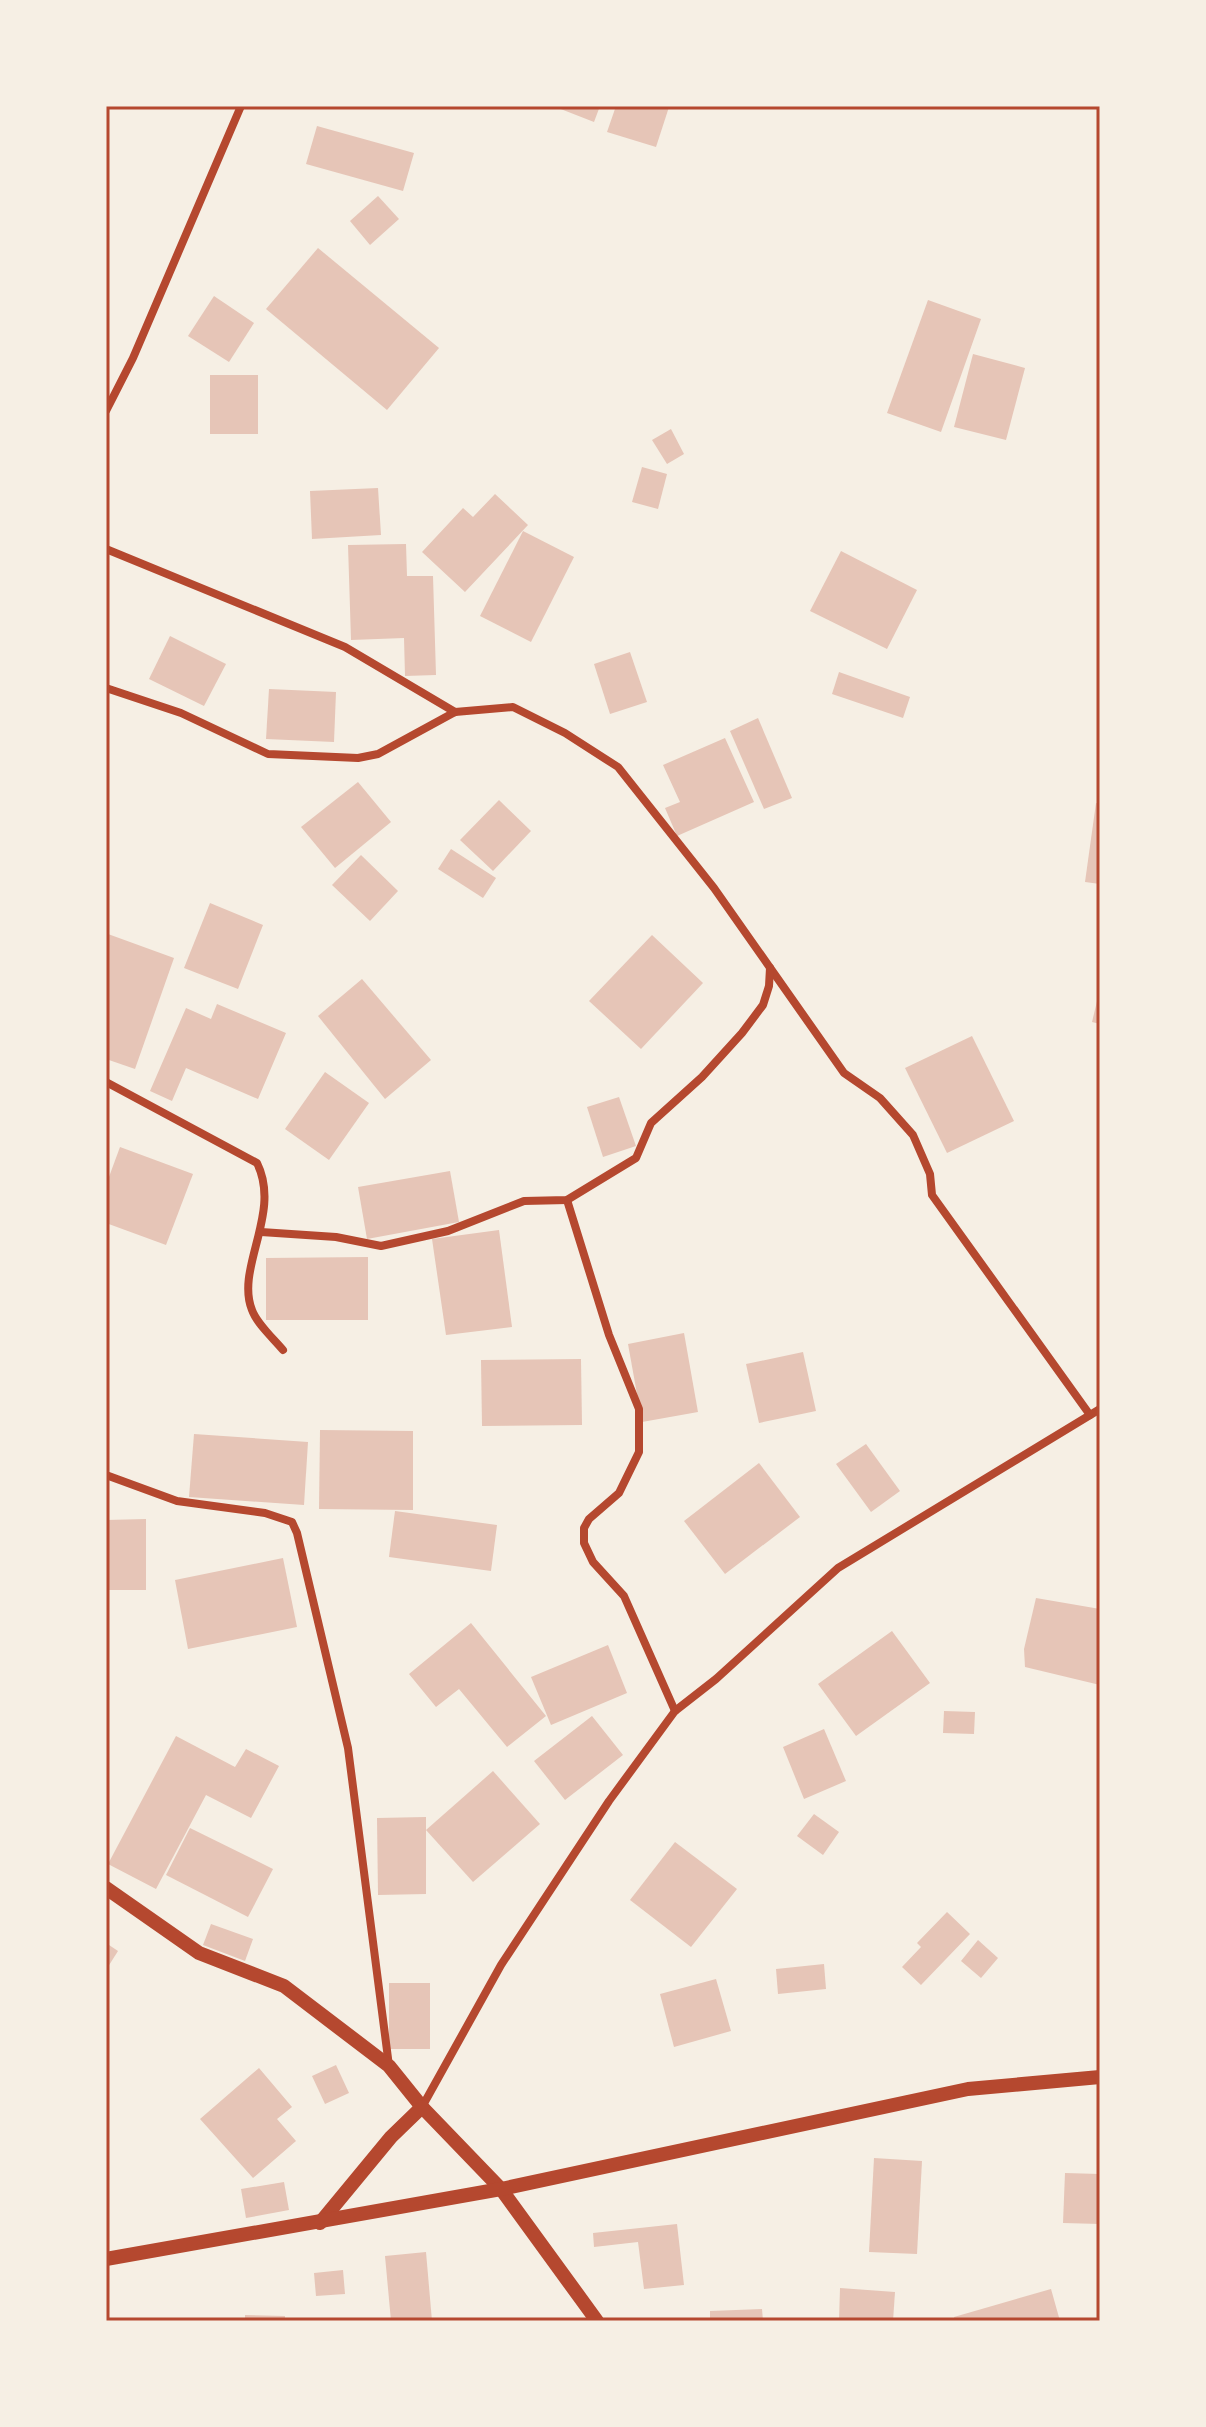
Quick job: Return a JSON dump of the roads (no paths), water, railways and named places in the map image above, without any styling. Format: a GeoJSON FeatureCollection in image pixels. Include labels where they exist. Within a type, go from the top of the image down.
{"type":"FeatureCollection","features":[{"type":"Feature","properties":{"kind":"street"},"geometry":{"type":"LineString","coordinates":[[106,411],[133,358],[241,106]]}},
{"type":"Feature","properties":{"kind":"street"},"geometry":{"type":"LineString","coordinates":[[106,549],[345,647],[455,712]]}},
{"type":"Feature","properties":{"kind":"street"},"geometry":{"type":"LineString","coordinates":[[106,688],[181,713],[268,754],[358,758],[378,754],[455,712],[513,707],[565,733],[618,767],[714,888],[844,1073],[880,1098],[913,1135],[930,1174],[932,1195],[1090,1415]]}},
{"type":"Feature","properties":{"kind":"street"},"geometry":{"type":"LineString","coordinates":[[261,1232],[336,1237],[381,1246],[448,1231],[524,1201],[567,1200],[636,1158],[651,1123],[702,1077],[763,1005],[770,968]]}},
{"type":"Feature","properties":{"kind":"street"},"geometry":{"type":"LineString","coordinates":[[106,1082],[257,1163],[264,1178],[261,1232],[246,1288],[252,1313],[283,1350]]}},
{"type":"Feature","properties":{"kind":"street"},"geometry":{"type":"LineString","coordinates":[[567,1200],[609,1335],[639,1409],[639,1452],[619,1493],[589,1519],[584,1528],[584,1543],[593,1562],[624,1596],[675,1711]]}},
{"type":"Feature","properties":{"kind":"street"},"geometry":{"type":"LineString","coordinates":[[320,2223],[391,2137],[422,2107],[501,1965],[609,1801],[675,1711],[716,1679],[838,1568],[1100,1409]]}},
{"type":"Feature","properties":{"kind":"street"},"geometry":{"type":"LineString","coordinates":[[106,1475],[177,1501],[265,1513],[292,1522],[348,1748],[389,2066]]}},
{"type":"Feature","properties":{"kind":"street"},"geometry":{"type":"LineString","coordinates":[[106,1888],[199,1953],[284,1986],[389,2066],[422,2107],[501,2189],[597,2321]]}},
{"type":"Feature","properties":{"kind":"street"},"geometry":{"type":"LineString","coordinates":[[106,2259],[501,2189],[968,2089],[1100,2077]]}}]}
